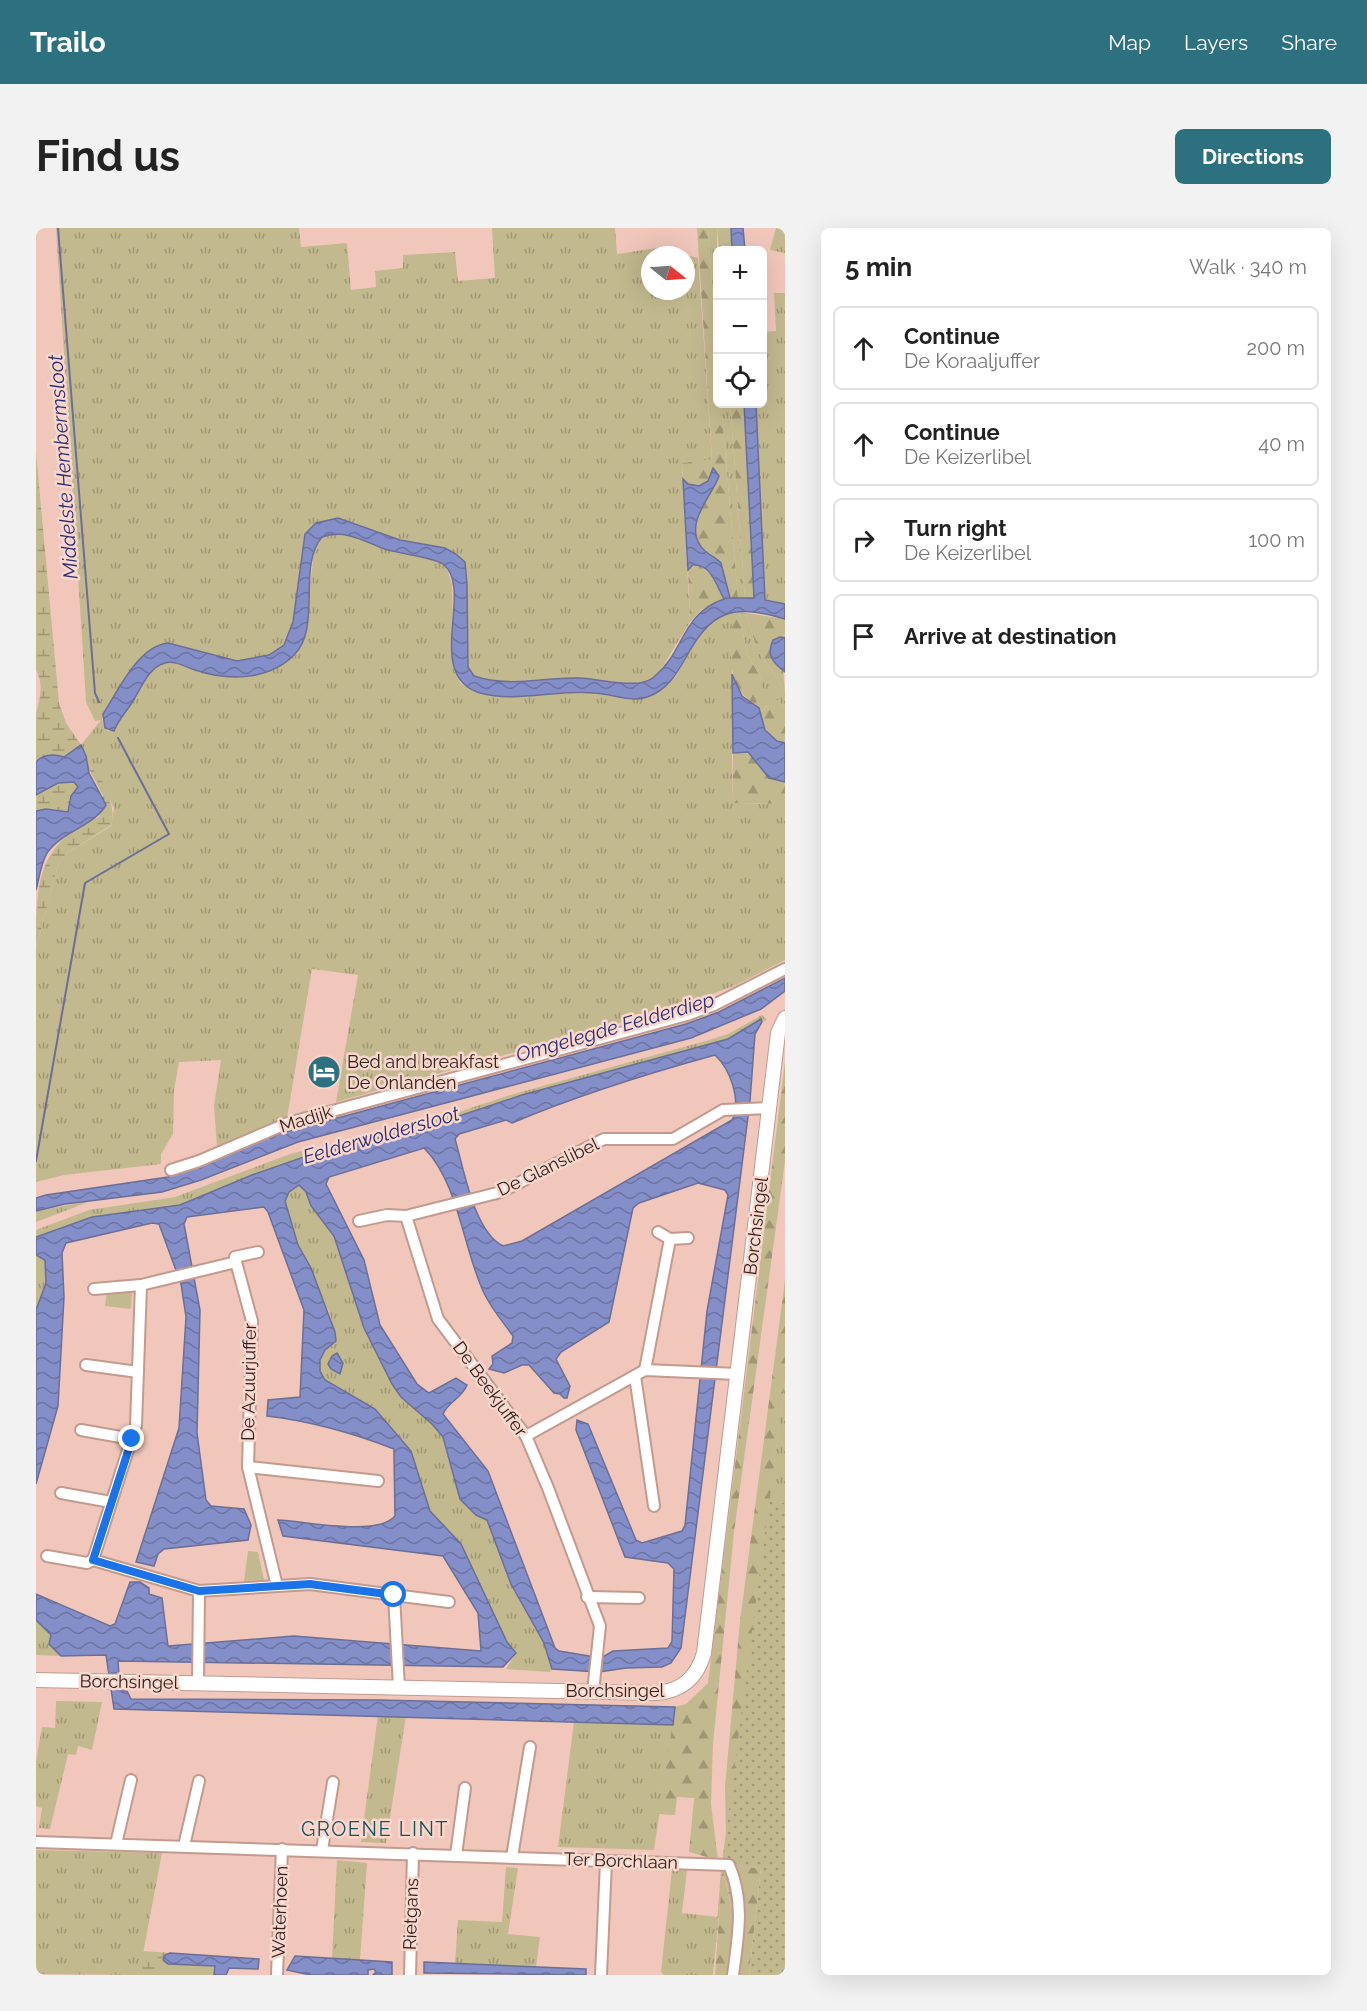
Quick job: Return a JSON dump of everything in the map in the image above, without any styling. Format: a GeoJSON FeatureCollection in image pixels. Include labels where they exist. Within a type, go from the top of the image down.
{"type":"FeatureCollection","features":[{"type":"Feature","properties":{"kind":"main road","name":"Borchsingel"},"geometry":{"type":"LineString","coordinates":[[36,1680],[664,1693],[682,1686],[698,1669],[704,1653],[779,1028],[785,1018]]}},
{"type":"Feature","properties":{"kind":"main road","name":"Borchsingel"},"geometry":{"type":"LineString","coordinates":[[777,1044],[785,1029]]}},
{"type":"Feature","properties":{"kind":"street","name":"Madijk"},"geometry":{"type":"LineString","coordinates":[[171,1170],[199,1161],[288,1124],[687,1016],[785,969]]}},
{"type":"Feature","properties":{"kind":"street","name":"De Glanslibel"},"geometry":{"type":"LineString","coordinates":[[359,1221],[387,1215],[406,1216],[501,1192],[603,1139],[673,1139],[723,1110],[770,1108]]}},
{"type":"Feature","properties":{"kind":"street","name":"De Beekjuffer"},"geometry":{"type":"LineString","coordinates":[[406,1216],[438,1318],[526,1436],[566,1532],[587,1597],[600,1626],[593,1692]]}},
{"type":"Feature","properties":{"kind":"street"},"geometry":{"type":"LineString","coordinates":[[658,1232],[670,1239],[688,1238]]}},
{"type":"Feature","properties":{"kind":"street"},"geometry":{"type":"LineString","coordinates":[[654,1506],[640,1373],[670,1239]]}},
{"type":"Feature","properties":{"kind":"street"},"geometry":{"type":"LineString","coordinates":[[94,1289],[141,1285],[236,1262],[235,1257],[258,1252]]}},
{"type":"Feature","properties":{"kind":"street","name":"De Azuurjuffer"},"geometry":{"type":"LineString","coordinates":[[236,1262],[252,1321],[248,1467],[277,1586]]}},
{"type":"Feature","properties":{"kind":"street"},"geometry":{"type":"LineString","coordinates":[[93,1560],[136,1425],[141,1285]]}},
{"type":"Feature","properties":{"kind":"street"},"geometry":{"type":"LineString","coordinates":[[86,1365],[138,1372]]}},
{"type":"Feature","properties":{"kind":"street"},"geometry":{"type":"LineString","coordinates":[[526,1436],[640,1373],[737,1374]]}},
{"type":"Feature","properties":{"kind":"street"},"geometry":{"type":"LineString","coordinates":[[81,1430],[132,1439]]}},
{"type":"Feature","properties":{"kind":"street","name":"De Azuurjuffer"},"geometry":{"type":"LineString","coordinates":[[248,1467],[259,1466],[378,1481]]}},
{"type":"Feature","properties":{"kind":"street"},"geometry":{"type":"LineString","coordinates":[[61,1493],[111,1502]]}},
{"type":"Feature","properties":{"kind":"street"},"geometry":{"type":"LineString","coordinates":[[47,1556],[87,1563],[93,1560],[199,1591],[310,1584],[449,1602]]}},
{"type":"Feature","properties":{"kind":"street"},"geometry":{"type":"LineString","coordinates":[[198,1683],[199,1591]]}},
{"type":"Feature","properties":{"kind":"street"},"geometry":{"type":"LineString","coordinates":[[394,1595],[399,1688]]}},
{"type":"Feature","properties":{"kind":"street"},"geometry":{"type":"LineString","coordinates":[[587,1597],[639,1598]]}},
{"type":"Feature","properties":{"kind":"street"},"geometry":{"type":"LineString","coordinates":[[512,1857],[530,1747]]}},
{"type":"Feature","properties":{"kind":"street"},"geometry":{"type":"LineString","coordinates":[[116,1844],[131,1780]]}},
{"type":"Feature","properties":{"kind":"street"},"geometry":{"type":"LineString","coordinates":[[184,1845],[199,1781]]}},
{"type":"Feature","properties":{"kind":"street"},"geometry":{"type":"LineString","coordinates":[[322,1850],[333,1782]]}},
{"type":"Feature","properties":{"kind":"street"},"geometry":{"type":"LineString","coordinates":[[456,1855],[465,1788]]}},
{"type":"Feature","properties":{"kind":"street","name":"Ter Borchlaan"},"geometry":{"type":"LineString","coordinates":[[36,1842],[184,1845],[729,1865],[739,1897],[740,1920],[733,1975]]}},
{"type":"Feature","properties":{"kind":"street","name":"Waterhoen"},"geometry":{"type":"LineString","coordinates":[[277,1975],[282,1849]]}},
{"type":"Feature","properties":{"kind":"street","name":"Rietgans"},"geometry":{"type":"LineString","coordinates":[[410,1975],[413,1853]]}},
{"type":"Feature","properties":{"kind":"street"},"geometry":{"type":"LineString","coordinates":[[601,1975],[606,1862]]}},
{"type":"Feature","properties":{"kind":"green space"},"geometry":{"type":"Polygon","coordinates":[[[56,228],[299,228],[301,247],[347,243],[351,290],[376,287],[375,271],[403,268],[403,255],[455,252],[458,281],[495,278],[492,228],[615,228],[617,254],[641,250],[641,300],[695,300],[695,257],[698,258],[712,460],[682,463],[690,622],[658,674],[642,683],[562,678],[493,682],[474,676],[468,667],[467,584],[434,546],[316,523],[305,534],[293,622],[284,645],[269,655],[237,661],[185,649],[135,667],[102,719],[107,731],[115,729],[146,679],[156,667],[165,662],[177,663],[214,675],[249,677],[270,671],[295,655],[301,647],[305,631],[314,551],[322,537],[329,534],[350,536],[396,553],[439,561],[446,566],[452,584],[454,670],[461,684],[480,693],[504,696],[596,693],[631,700],[668,685],[676,676],[701,632],[719,616],[732,613],[732,803],[785,804],[785,960],[736,985],[681,1006],[336,1102],[358,975],[312,969],[287,1118],[217,1146],[214,1106],[221,1060],[179,1062],[174,1090],[173,1134],[161,1154],[161,1164],[64,1175],[36,1182],[36,948],[58,865],[66,854],[111,826],[114,808],[92,768],[87,765],[81,745],[101,720],[95,721],[86,702],[56,228]]]}},
{"type":"Feature","properties":{"kind":"green space"},"geometry":{"type":"Polygon","coordinates":[[[697,228],[708,228],[713,297],[713,408],[721,408],[738,598],[730,598],[718,559],[702,546],[696,533],[711,475],[708,481],[699,486],[688,484],[683,479],[682,463],[712,459],[697,228]]]}},
{"type":"Feature","properties":{"kind":"green space"},"geometry":{"type":"Polygon","coordinates":[[[708,228],[717,228],[717,246],[713,246],[713,297],[708,228]]]}},
{"type":"Feature","properties":{"kind":"green space"},"geometry":{"type":"Polygon","coordinates":[[[717,228],[731,228],[732,246],[719,246],[717,228]]]}},
{"type":"Feature","properties":{"kind":"green space"},"geometry":{"type":"Polygon","coordinates":[[[776,228],[785,229],[785,253],[770,250],[776,228]]]}},
{"type":"Feature","properties":{"kind":"green space"},"geometry":{"type":"Polygon","coordinates":[[[774,293],[785,293],[785,604],[765,600],[756,408],[767,408],[767,332],[776,331],[774,293]]]}},
{"type":"Feature","properties":{"kind":"green space"},"geometry":{"type":"Polygon","coordinates":[[[721,408],[730,408],[745,598],[738,598],[721,408]]]}},
{"type":"Feature","properties":{"kind":"green space"},"geometry":{"type":"Polygon","coordinates":[[[730,408],[744,408],[754,598],[745,598],[730,408]]]}},
{"type":"Feature","properties":{"kind":"green space"},"geometry":{"type":"Polygon","coordinates":[[[36,452],[59,703],[66,723],[81,745],[64,757],[40,758],[36,762],[36,713],[41,686],[36,670],[36,452]]]}},
{"type":"Feature","properties":{"kind":"green space"},"geometry":{"type":"Polygon","coordinates":[[[698,564],[713,577],[724,599],[701,610],[690,622],[688,570],[698,564]]]}},
{"type":"Feature","properties":{"kind":"green space"},"geometry":{"type":"Polygon","coordinates":[[[739,612],[746,613],[757,649],[785,691],[785,708],[778,700],[766,706],[760,713],[755,704],[762,679],[747,654],[739,612]]]}},
{"type":"Feature","properties":{"kind":"green space"},"geometry":{"type":"Polygon","coordinates":[[[739,612],[747,654],[762,679],[761,693],[755,704],[738,687],[734,676],[731,651],[732,613],[739,612]]]}},
{"type":"Feature","properties":{"kind":"green space"},"geometry":{"type":"Polygon","coordinates":[[[746,613],[785,619],[785,638],[780,637],[785,691],[757,649],[746,613]]]}},
{"type":"Feature","properties":{"kind":"green space"},"geometry":{"type":"Polygon","coordinates":[[[778,700],[785,708],[785,743],[768,732],[760,713],[772,701],[778,700]]]}},
{"type":"Feature","properties":{"kind":"green space"},"geometry":{"type":"Polygon","coordinates":[[[742,751],[754,757],[769,778],[785,782],[785,804],[732,803],[733,753],[742,751]]]}},
{"type":"Feature","properties":{"kind":"green space"},"geometry":{"type":"Polygon","coordinates":[[[87,765],[93,769],[103,783],[113,818],[111,825],[66,854],[58,865],[36,948],[39,886],[51,854],[78,828],[99,817],[103,796],[87,765]]]}},
{"type":"Feature","properties":{"kind":"green space"},"geometry":{"type":"Polygon","coordinates":[[[74,782],[78,787],[69,803],[68,812],[46,809],[36,811],[36,795],[58,783],[74,782]]]}},
{"type":"Feature","properties":{"kind":"green space"},"geometry":{"type":"Polygon","coordinates":[[[762,1015],[767,1020],[762,1022],[760,1019],[728,1039],[522,1095],[417,1130],[327,1149],[180,1205],[92,1217],[36,1237],[36,1230],[89,1210],[175,1197],[290,1154],[350,1139],[410,1128],[510,1095],[709,1040],[728,1034],[762,1015]]]}},
{"type":"Feature","properties":{"kind":"green space"},"geometry":{"type":"Polygon","coordinates":[[[785,1062],[785,1161],[734,1532],[713,1744],[711,1804],[718,1860],[689,1852],[694,1798],[677,1797],[675,1815],[659,1814],[675,1707],[686,1704],[708,1683],[785,1062]]]}},
{"type":"Feature","properties":{"kind":"green space"},"geometry":{"type":"Polygon","coordinates":[[[299,1185],[306,1192],[311,1206],[334,1236],[364,1328],[392,1384],[401,1397],[433,1424],[443,1437],[455,1482],[475,1515],[487,1520],[511,1584],[544,1643],[552,1669],[550,1672],[506,1669],[516,1653],[507,1642],[456,1538],[430,1511],[411,1451],[375,1409],[325,1380],[320,1371],[320,1361],[325,1350],[336,1341],[330,1314],[298,1245],[285,1201],[289,1192],[299,1185]]]}},
{"type":"Feature","properties":{"kind":"green space"},"geometry":{"type":"Polygon","coordinates":[[[91,1201],[36,1222],[36,1211],[91,1201]]]}},
{"type":"Feature","properties":{"kind":"green space"},"geometry":{"type":"Polygon","coordinates":[[[36,1255],[46,1260],[46,1283],[36,1310],[36,1255]]]}},
{"type":"Feature","properties":{"kind":"green space"},"geometry":{"type":"Polygon","coordinates":[[[785,1280],[785,1381],[726,1837],[725,1787],[740,1621],[785,1280]]]}},
{"type":"Feature","properties":{"kind":"green space"},"geometry":{"type":"Polygon","coordinates":[[[107,1290],[132,1291],[131,1309],[105,1306],[107,1290]]]}},
{"type":"Feature","properties":{"kind":"green space"},"geometry":{"type":"Polygon","coordinates":[[[785,1381],[785,1503],[769,1501],[785,1381]]]}},
{"type":"Feature","properties":{"kind":"green space"},"geometry":{"type":"Polygon","coordinates":[[[769,1501],[785,1503],[785,1975],[749,1975],[761,1869],[734,1866],[737,1975],[727,1975],[731,1911],[723,1874],[713,1975],[721,1870],[769,1501]]]}},
{"type":"Feature","properties":{"kind":"green space"},"geometry":{"type":"Polygon","coordinates":[[[248,1551],[258,1552],[264,1580],[244,1581],[248,1551]]]}},
{"type":"Feature","properties":{"kind":"green space"},"geometry":{"type":"Polygon","coordinates":[[[36,1620],[51,1635],[49,1644],[61,1656],[36,1655],[36,1620]]]}},
{"type":"Feature","properties":{"kind":"green space"},"geometry":{"type":"Polygon","coordinates":[[[56,1701],[102,1702],[92,1750],[78,1746],[76,1755],[68,1754],[50,1829],[39,1828],[42,1808],[36,1806],[36,1761],[42,1727],[55,1728],[56,1701]]]}},
{"type":"Feature","properties":{"kind":"green space"},"geometry":{"type":"Polygon","coordinates":[[[378,1715],[406,1716],[386,1843],[361,1842],[378,1715]]]}},
{"type":"Feature","properties":{"kind":"green space"},"geometry":{"type":"Polygon","coordinates":[[[574,1722],[673,1725],[654,1850],[558,1847],[574,1722]]]}},
{"type":"Feature","properties":{"kind":"green space"},"geometry":{"type":"Polygon","coordinates":[[[36,1850],[162,1853],[139,1975],[36,1974],[36,1850]]]}},
{"type":"Feature","properties":{"kind":"green space"},"geometry":{"type":"Polygon","coordinates":[[[337,1860],[367,1863],[360,1960],[332,1958],[337,1860]]]}},
{"type":"Feature","properties":{"kind":"green space"},"geometry":{"type":"Polygon","coordinates":[[[733,1866],[761,1868],[749,1975],[737,1975],[733,1866]]]}},
{"type":"Feature","properties":{"kind":"green space"},"geometry":{"type":"Polygon","coordinates":[[[506,1867],[518,1868],[508,1934],[540,1937],[536,1967],[455,1963],[458,1920],[502,1922],[506,1867]]]}},
{"type":"Feature","properties":{"kind":"green space"},"geometry":{"type":"Polygon","coordinates":[[[672,1869],[687,1870],[682,1913],[718,1917],[713,1975],[664,1975],[661,1972],[672,1869]]]}},
{"type":"Feature","properties":{"kind":"green space"},"geometry":{"type":"Polygon","coordinates":[[[722,1872],[731,1911],[731,1935],[727,1975],[715,1975],[722,1872]]]}},
{"type":"Feature","properties":{"kind":"green space"},"geometry":{"type":"Polygon","coordinates":[[[143,1951],[170,1953],[165,1955],[216,1966],[214,1975],[139,1975],[143,1951]]]}},
{"type":"Feature","properties":{"kind":"green space"},"geometry":{"type":"Polygon","coordinates":[[[168,1964],[216,1966],[214,1975],[147,1975],[168,1964]]]}},
{"type":"Feature","properties":{"kind":"water"},"geometry":{"type":"Polygon","coordinates":[[[731,228],[743,228],[745,246],[732,246],[731,228]]]}},
{"type":"Feature","properties":{"kind":"water"},"geometry":{"type":"Polygon","coordinates":[[[744,408],[756,408],[765,600],[785,604],[785,619],[750,612],[724,615],[704,630],[673,678],[656,693],[648,697],[633,699],[580,692],[508,697],[480,693],[463,684],[455,669],[452,651],[454,592],[451,576],[443,564],[432,559],[389,550],[352,536],[337,534],[322,537],[315,549],[311,564],[307,629],[302,643],[284,664],[260,674],[234,677],[208,674],[176,663],[169,662],[159,665],[142,684],[114,731],[105,728],[103,714],[122,682],[138,661],[157,646],[168,643],[237,661],[269,655],[284,645],[293,622],[305,534],[316,523],[338,518],[400,540],[445,548],[465,562],[468,667],[474,676],[487,679],[513,682],[579,678],[617,683],[641,683],[655,676],[665,666],[699,614],[724,599],[709,572],[699,565],[693,565],[688,570],[683,479],[688,484],[699,486],[708,481],[713,468],[719,476],[701,509],[696,536],[702,548],[721,563],[730,598],[754,598],[744,408]]]}},
{"type":"Feature","properties":{"kind":"water"},"geometry":{"type":"Polygon","coordinates":[[[780,637],[785,638],[785,672],[774,662],[770,650],[773,640],[780,637]]]}},
{"type":"Feature","properties":{"kind":"water"},"geometry":{"type":"Polygon","coordinates":[[[732,674],[742,696],[759,708],[765,730],[777,741],[785,743],[785,782],[769,778],[748,752],[733,753],[732,674]]]}},
{"type":"Feature","properties":{"kind":"water"},"geometry":{"type":"Polygon","coordinates":[[[81,745],[89,773],[106,805],[93,819],[61,839],[47,853],[36,890],[36,811],[46,809],[68,812],[71,796],[78,787],[74,782],[58,783],[36,795],[36,762],[49,755],[64,757],[81,745]]]}},
{"type":"Feature","properties":{"kind":"water"},"geometry":{"type":"Polygon","coordinates":[[[785,978],[785,991],[761,1009],[691,1038],[298,1142],[201,1180],[162,1192],[65,1204],[36,1211],[36,1198],[46,1195],[168,1177],[278,1134],[686,1024],[719,1012],[785,978]]]}},
{"type":"Feature","properties":{"kind":"water"},"geometry":{"type":"Polygon","coordinates":[[[761,1019],[762,1022],[755,1034],[750,1101],[681,1648],[671,1663],[662,1667],[626,1668],[599,1672],[552,1669],[544,1643],[511,1584],[487,1520],[476,1515],[460,1499],[443,1437],[401,1397],[392,1384],[364,1328],[334,1236],[311,1206],[306,1192],[299,1185],[289,1192],[285,1201],[298,1245],[311,1268],[335,1332],[336,1341],[325,1350],[320,1360],[320,1371],[325,1380],[375,1409],[411,1451],[430,1511],[461,1544],[507,1642],[516,1653],[503,1667],[118,1661],[120,1691],[127,1691],[131,1699],[379,1700],[675,1707],[673,1725],[114,1709],[106,1655],[61,1656],[49,1644],[51,1635],[36,1620],[36,1594],[110,1626],[115,1624],[130,1582],[140,1582],[149,1588],[149,1594],[162,1598],[168,1646],[294,1636],[481,1651],[478,1613],[443,1556],[283,1536],[278,1520],[357,1527],[373,1526],[395,1516],[394,1449],[331,1428],[267,1416],[268,1400],[300,1397],[304,1310],[268,1212],[264,1207],[187,1217],[184,1224],[200,1310],[197,1433],[206,1500],[211,1506],[244,1509],[251,1525],[248,1540],[164,1549],[158,1554],[154,1566],[136,1562],[179,1428],[186,1317],[181,1284],[159,1224],[152,1223],[66,1243],[62,1253],[64,1297],[58,1406],[36,1484],[36,1310],[46,1283],[45,1260],[36,1255],[36,1237],[92,1217],[180,1205],[252,1175],[327,1149],[417,1130],[522,1095],[728,1039],[761,1019]],[[715,1055],[612,1086],[512,1123],[506,1120],[459,1134],[455,1139],[466,1182],[477,1214],[493,1239],[503,1246],[522,1241],[732,1120],[736,1104],[733,1086],[725,1068],[715,1055]],[[424,1148],[329,1177],[326,1184],[364,1260],[380,1325],[417,1384],[429,1393],[456,1378],[467,1385],[443,1414],[488,1471],[555,1648],[559,1651],[601,1658],[613,1651],[668,1648],[672,1641],[674,1569],[668,1563],[625,1557],[576,1430],[577,1420],[588,1424],[636,1540],[642,1543],[682,1531],[685,1525],[707,1311],[728,1195],[725,1190],[698,1183],[639,1203],[633,1208],[609,1322],[561,1352],[556,1359],[570,1386],[567,1398],[564,1398],[554,1393],[529,1365],[522,1365],[504,1373],[489,1369],[493,1364],[492,1356],[512,1343],[513,1336],[484,1293],[453,1198],[436,1162],[424,1148]]]}},
{"type":"Feature","properties":{"kind":"water"},"geometry":{"type":"Polygon","coordinates":[[[337,1353],[343,1363],[340,1374],[331,1369],[328,1364],[332,1356],[337,1353]]]}},
{"type":"Feature","properties":{"kind":"water"},"geometry":{"type":"Polygon","coordinates":[[[170,1953],[259,1959],[258,1969],[229,1968],[226,1975],[214,1975],[215,1966],[168,1964],[163,1960],[165,1955],[170,1953]]]}},
{"type":"Feature","properties":{"kind":"water"},"geometry":{"type":"Polygon","coordinates":[[[295,1956],[392,1962],[392,1975],[373,1975],[376,1972],[374,1969],[368,1970],[368,1975],[310,1975],[287,1970],[295,1956]]]}},
{"type":"Feature","properties":{"kind":"water"},"geometry":{"type":"Polygon","coordinates":[[[424,1962],[586,1969],[586,1975],[424,1973],[424,1962]]]}},
{"type":"Feature","properties":{"kind":"waterway","name":"Middelste Hembermsloot"},"geometry":{"type":"LineString","coordinates":[[58,228],[95,693],[99,702]]}},
{"type":"Feature","properties":{"kind":"waterway"},"geometry":{"type":"LineString","coordinates":[[36,1161],[85,883],[169,834],[118,738]]}},
{"type":"Feature","properties":{"kind":"place","name":"Bed and breakfast De Onlanden"},"geometry":{"type":"Point","coordinates":[324,1072]}},
{"type":"Feature","properties":{"kind":"district","name":"GROENE LINT"},"geometry":{"type":"Point","coordinates":[375,1829]}},
{"type":"Feature","properties":{"kind":"route"},"geometry":{"type":"LineString","coordinates":[[132,1439],[93,1560],[199,1591],[310,1584],[394,1595]]}},
{"type":"Feature","properties":{"kind":"water label","name":"Omgelegde Eelderdiep"},"geometry":{"type":"Point","coordinates":[615,1027]}},
{"type":"Feature","properties":{"kind":"water label","name":"Eelderwoldersloot"},"geometry":{"type":"Point","coordinates":[381,1135]}}]}
